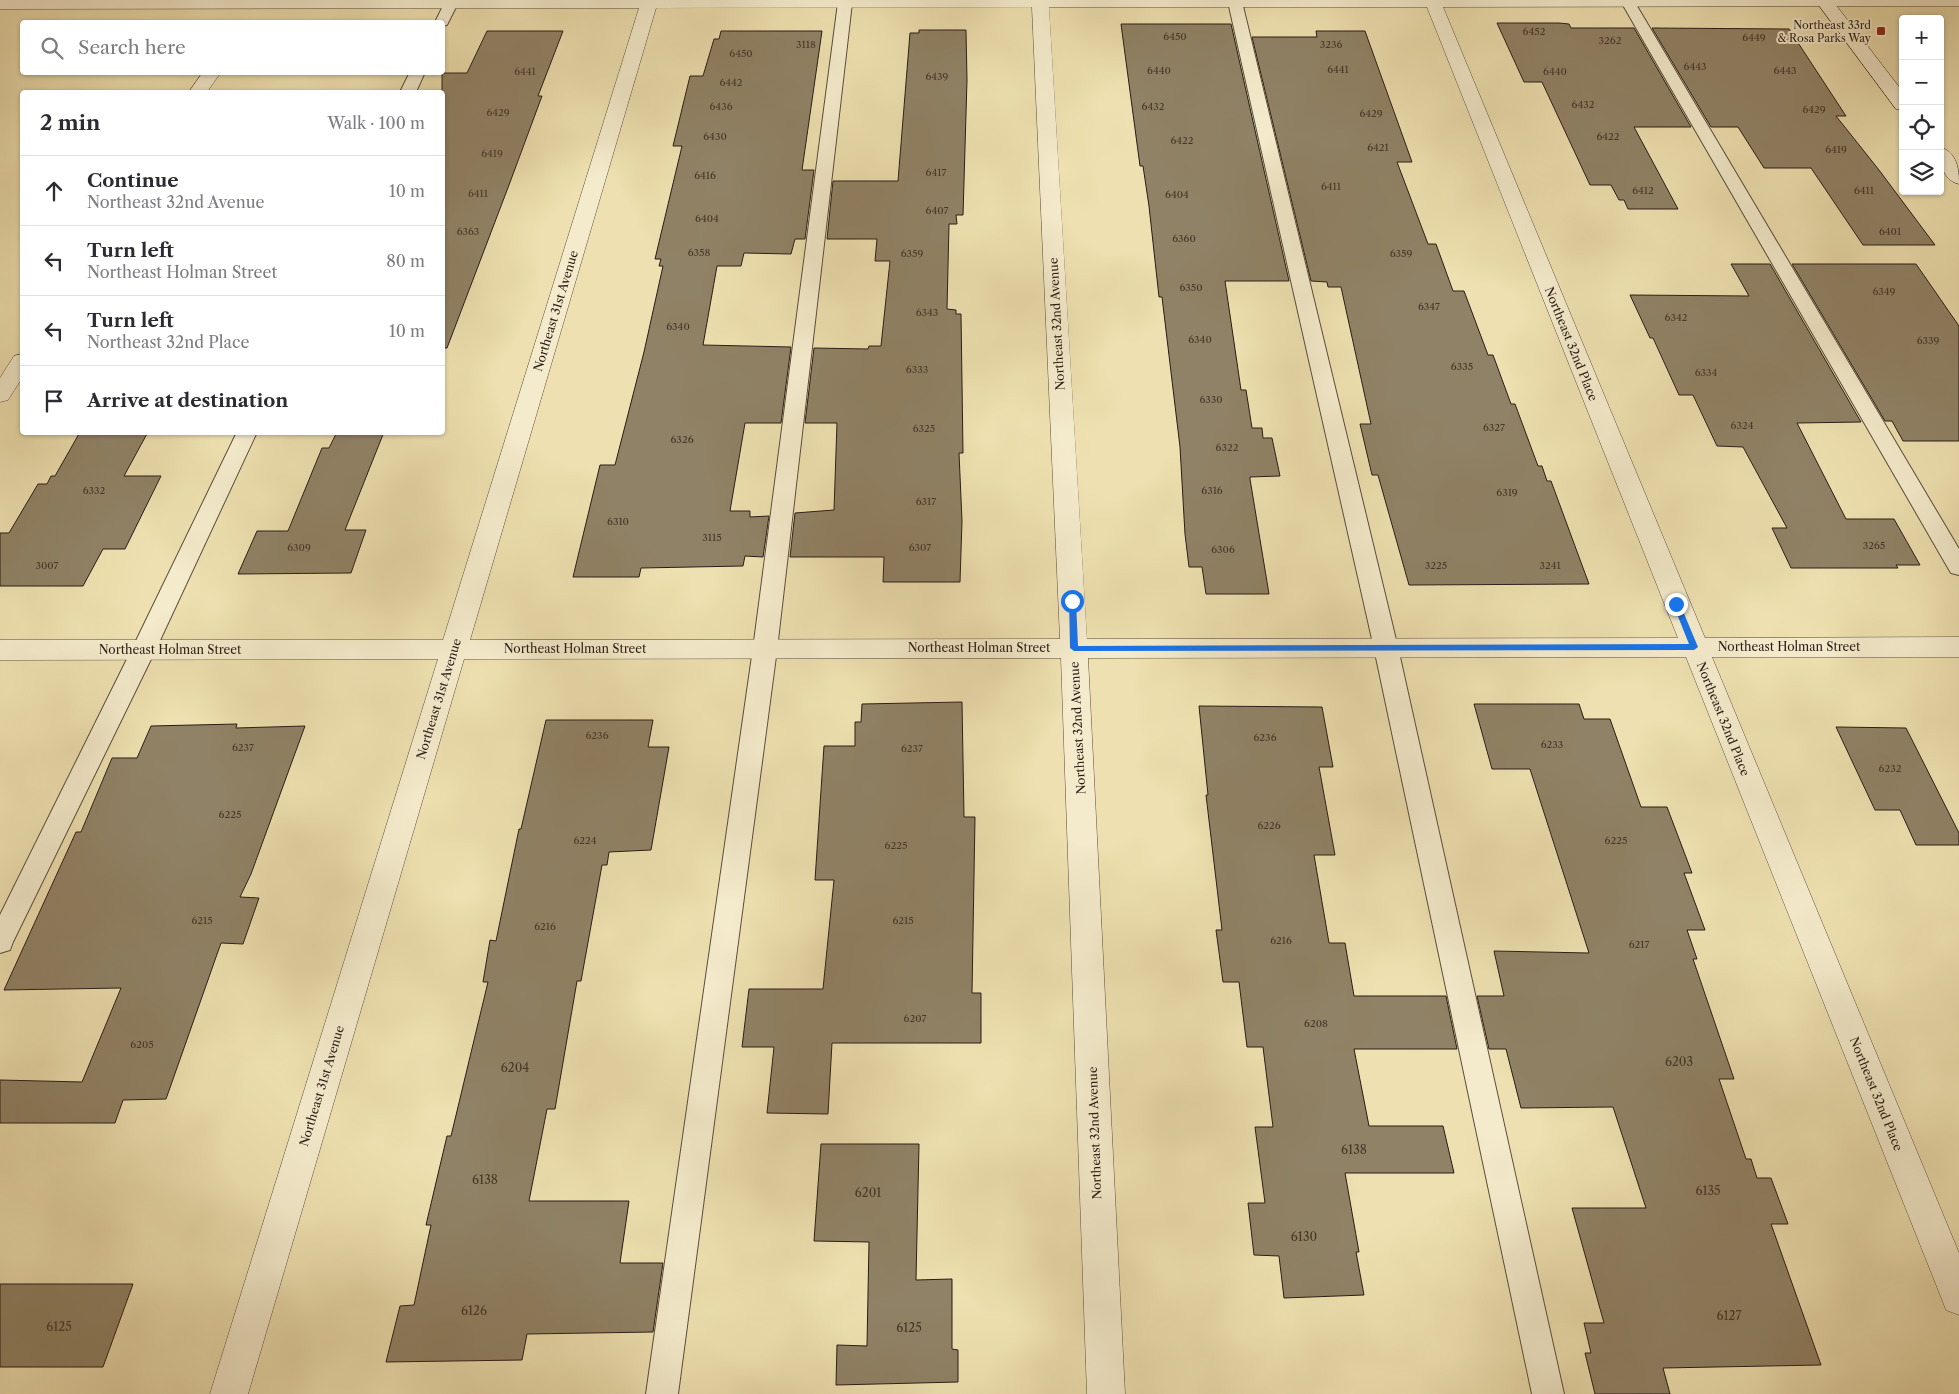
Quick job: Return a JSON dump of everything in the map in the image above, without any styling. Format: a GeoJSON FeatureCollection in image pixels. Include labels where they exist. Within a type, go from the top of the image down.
{"type":"FeatureCollection","features":[{"type":"Feature","properties":{"kind":"street"},"geometry":{"type":"LineString","coordinates":[[0,4],[647,1],[845,3],[1959,1]]}},
{"type":"Feature","properties":{"kind":"street","name":"Northeast 31st Avenue"},"geometry":{"type":"LineString","coordinates":[[229,1394],[454,650],[647,1]]}},
{"type":"Feature","properties":{"kind":"street"},"geometry":{"type":"LineString","coordinates":[[1824,1],[1899,100]]}},
{"type":"Feature","properties":{"kind":"street","name":"Northeast 32nd Avenue"},"geometry":{"type":"LineString","coordinates":[[1040,2],[1074,648],[1106,1394]]}},
{"type":"Feature","properties":{"kind":"street","name":"Northeast 32nd Place"},"geometry":{"type":"LineString","coordinates":[[1433,2],[1959,1297]]}},
{"type":"Feature","properties":{"kind":"street"},"geometry":{"type":"LineString","coordinates":[[245,20],[257,3]]}},
{"type":"Feature","properties":{"kind":"street"},"geometry":{"type":"LineString","coordinates":[[199,90],[210,75]]}},
{"type":"Feature","properties":{"kind":"street"},"geometry":{"type":"LineString","coordinates":[[1944,158],[1959,178]]}},
{"type":"Feature","properties":{"kind":"street"},"geometry":{"type":"LineString","coordinates":[[0,396],[20,364]]}},
{"type":"Feature","properties":{"kind":"street","name":"Northeast Holman Street"},"geometry":{"type":"LineString","coordinates":[[0,650],[1959,647]]}},
{"type":"Feature","properties":{"kind":"lane"},"geometry":{"type":"LineString","coordinates":[[1235,2],[1386,648],[1548,1394]]}},
{"type":"Feature","properties":{"kind":"lane"},"geometry":{"type":"LineString","coordinates":[[1626,2],[1959,568]]}},
{"type":"Feature","properties":{"kind":"lane"},"geometry":{"type":"LineString","coordinates":[[443,20],[451,3]]}},
{"type":"Feature","properties":{"kind":"lane"},"geometry":{"type":"LineString","coordinates":[[662,1394],[765,649],[845,3]]}},
{"type":"Feature","properties":{"kind":"lane"},"geometry":{"type":"LineString","coordinates":[[409,90],[416,75]]}},
{"type":"Feature","properties":{"kind":"lane"},"geometry":{"type":"LineString","coordinates":[[0,942],[144,650],[246,435]]}},
{"type":"Feature","properties":{"kind":"building"},"geometry":{"type":"Polygon","coordinates":[[[1497,23],[1559,23],[1569,24],[1571,28],[1634,28],[1691,127],[1634,127],[1678,209],[1628,209],[1624,200],[1619,200],[1611,185],[1590,185],[1542,82],[1524,82],[1497,23]]]}},
{"type":"Feature","properties":{"kind":"building"},"geometry":{"type":"Polygon","coordinates":[[[1121,24],[1231,24],[1289,281],[1225,281],[1241,390],[1246,390],[1252,428],[1262,428],[1263,438],[1272,438],[1280,476],[1250,477],[1269,594],[1206,594],[1202,567],[1189,567],[1185,534],[1180,447],[1162,297],[1159,297],[1149,206],[1143,166],[1140,166],[1121,24]]]}},
{"type":"Feature","properties":{"kind":"building"},"geometry":{"type":"Polygon","coordinates":[[[1652,28],[1789,29],[1846,116],[1836,116],[1935,245],[1863,245],[1811,168],[1764,168],[1738,127],[1711,127],[1652,28]]]}},
{"type":"Feature","properties":{"kind":"building"},"geometry":{"type":"Polygon","coordinates":[[[919,30],[966,30],[967,80],[963,215],[956,215],[957,224],[949,224],[947,309],[956,310],[956,314],[961,314],[963,453],[959,453],[962,521],[960,582],[883,582],[884,557],[790,557],[795,513],[834,510],[837,423],[805,423],[814,348],[868,349],[869,346],[881,346],[890,261],[875,261],[877,239],[827,239],[833,181],[898,181],[910,33],[919,33],[919,30]]]}},
{"type":"Feature","properties":{"kind":"building"},"geometry":{"type":"Polygon","coordinates":[[[487,31],[563,31],[538,96],[542,96],[509,185],[447,348],[445,348],[445,90],[442,90],[442,75],[445,75],[445,73],[467,73],[487,31]]]}},
{"type":"Feature","properties":{"kind":"building"},"geometry":{"type":"Polygon","coordinates":[[[721,31],[822,31],[802,170],[814,170],[805,239],[795,239],[791,254],[744,253],[741,266],[717,266],[703,345],[791,347],[781,423],[745,423],[730,511],[750,511],[750,517],[769,516],[763,557],[745,556],[743,566],[641,568],[639,577],[573,577],[600,465],[615,465],[644,352],[663,266],[659,266],[661,259],[655,259],[682,146],[673,146],[690,76],[703,76],[714,39],[719,39],[721,31]]]}},
{"type":"Feature","properties":{"kind":"building"},"geometry":{"type":"Polygon","coordinates":[[[1316,31],[1365,31],[1412,162],[1397,162],[1428,244],[1436,244],[1453,291],[1464,291],[1488,355],[1493,355],[1511,404],[1515,404],[1538,466],[1542,466],[1547,481],[1551,481],[1589,584],[1409,585],[1378,475],[1372,475],[1360,424],[1371,424],[1341,287],[1328,287],[1327,282],[1311,281],[1252,37],[1317,37],[1316,31]]]}},
{"type":"Feature","properties":{"kind":"building"},"geometry":{"type":"Polygon","coordinates":[[[1731,264],[1770,264],[1861,422],[1797,423],[1846,519],[1894,519],[1920,565],[1896,565],[1898,568],[1791,568],[1772,528],[1787,528],[1743,447],[1717,446],[1693,395],[1679,395],[1653,338],[1650,338],[1630,295],[1749,296],[1731,264]]]}},
{"type":"Feature","properties":{"kind":"building"},"geometry":{"type":"Polygon","coordinates":[[[1792,264],[1916,264],[1959,326],[1959,441],[1903,441],[1892,421],[1885,421],[1792,264]]]}},
{"type":"Feature","properties":{"kind":"building"},"geometry":{"type":"Polygon","coordinates":[[[78,435],[146,435],[124,476],[161,476],[125,549],[103,549],[83,586],[0,586],[0,533],[9,533],[38,484],[47,484],[51,476],[55,476],[78,435]]]}},
{"type":"Feature","properties":{"kind":"building"},"geometry":{"type":"Polygon","coordinates":[[[336,435],[383,435],[345,530],[366,530],[351,573],[238,574],[257,531],[288,531],[322,448],[329,448],[336,435]]]}},
{"type":"Feature","properties":{"kind":"building"},"geometry":{"type":"Polygon","coordinates":[[[962,702],[964,817],[975,817],[972,993],[981,993],[981,1043],[832,1043],[828,1114],[767,1113],[774,1047],[742,1047],[749,989],[823,989],[834,880],[815,880],[824,746],[855,746],[855,722],[861,722],[862,704],[962,702]]]}},
{"type":"Feature","properties":{"kind":"building"},"geometry":{"type":"Polygon","coordinates":[[[1474,704],[1579,704],[1584,719],[1610,719],[1641,807],[1667,807],[1692,873],[1684,873],[1705,930],[1687,930],[1697,959],[1693,959],[1734,1079],[1719,1079],[1746,1159],[1751,1159],[1757,1178],[1771,1178],[1788,1224],[1771,1224],[1821,1365],[1663,1368],[1670,1394],[1595,1394],[1585,1353],[1591,1353],[1584,1323],[1604,1323],[1572,1208],[1646,1208],[1613,1107],[1521,1108],[1506,1049],[1489,1049],[1477,996],[1504,996],[1494,951],[1589,953],[1530,769],[1492,769],[1474,704]]]}},
{"type":"Feature","properties":{"kind":"building"},"geometry":{"type":"Polygon","coordinates":[[[1199,706],[1322,707],[1333,767],[1319,767],[1335,855],[1314,855],[1329,943],[1345,943],[1354,996],[1446,996],[1457,1049],[1354,1049],[1369,1126],[1443,1126],[1454,1173],[1345,1173],[1359,1252],[1356,1252],[1364,1295],[1284,1298],[1279,1256],[1254,1255],[1248,1203],[1265,1203],[1255,1127],[1273,1127],[1263,1047],[1247,1047],[1239,982],[1223,982],[1216,930],[1222,930],[1206,795],[1208,795],[1199,706]]]}},
{"type":"Feature","properties":{"kind":"building"},"geometry":{"type":"Polygon","coordinates":[[[546,720],[653,720],[648,747],[669,747],[651,850],[609,852],[607,865],[602,865],[581,981],[577,981],[555,1109],[547,1109],[529,1201],[629,1201],[620,1263],[663,1263],[653,1332],[527,1334],[522,1360],[386,1362],[400,1306],[414,1305],[431,1225],[426,1225],[447,1136],[451,1136],[488,982],[483,982],[490,940],[496,941],[519,829],[521,829],[546,720]]]}},
{"type":"Feature","properties":{"kind":"building"},"geometry":{"type":"Polygon","coordinates":[[[237,724],[236,728],[305,726],[251,874],[240,897],[259,898],[243,944],[221,943],[166,1099],[123,1100],[115,1123],[0,1123],[0,1080],[82,1082],[121,988],[4,990],[76,832],[81,832],[112,758],[137,758],[151,726],[237,724]]]}},
{"type":"Feature","properties":{"kind":"building"},"geometry":{"type":"Polygon","coordinates":[[[1836,727],[1906,728],[1959,833],[1959,845],[1916,845],[1900,810],[1875,810],[1836,727]]]}},
{"type":"Feature","properties":{"kind":"building"},"geometry":{"type":"Polygon","coordinates":[[[821,1144],[919,1144],[916,1280],[952,1279],[952,1349],[958,1350],[958,1382],[836,1385],[837,1345],[867,1346],[869,1242],[814,1241],[821,1144]]]}},
{"type":"Feature","properties":{"kind":"building"},"geometry":{"type":"Polygon","coordinates":[[[0,1284],[133,1284],[103,1367],[0,1367],[0,1284]]]}},
{"type":"Feature","properties":{"kind":"place","name":"Northeast 33rd & Rosa Parks Way"},"geometry":{"type":"Point","coordinates":[1881,31]}},
{"type":"Feature","properties":{"kind":"route"},"geometry":{"type":"LineString","coordinates":[[1072,601],[1074,648],[1694,647],[1676,604]]}}]}
